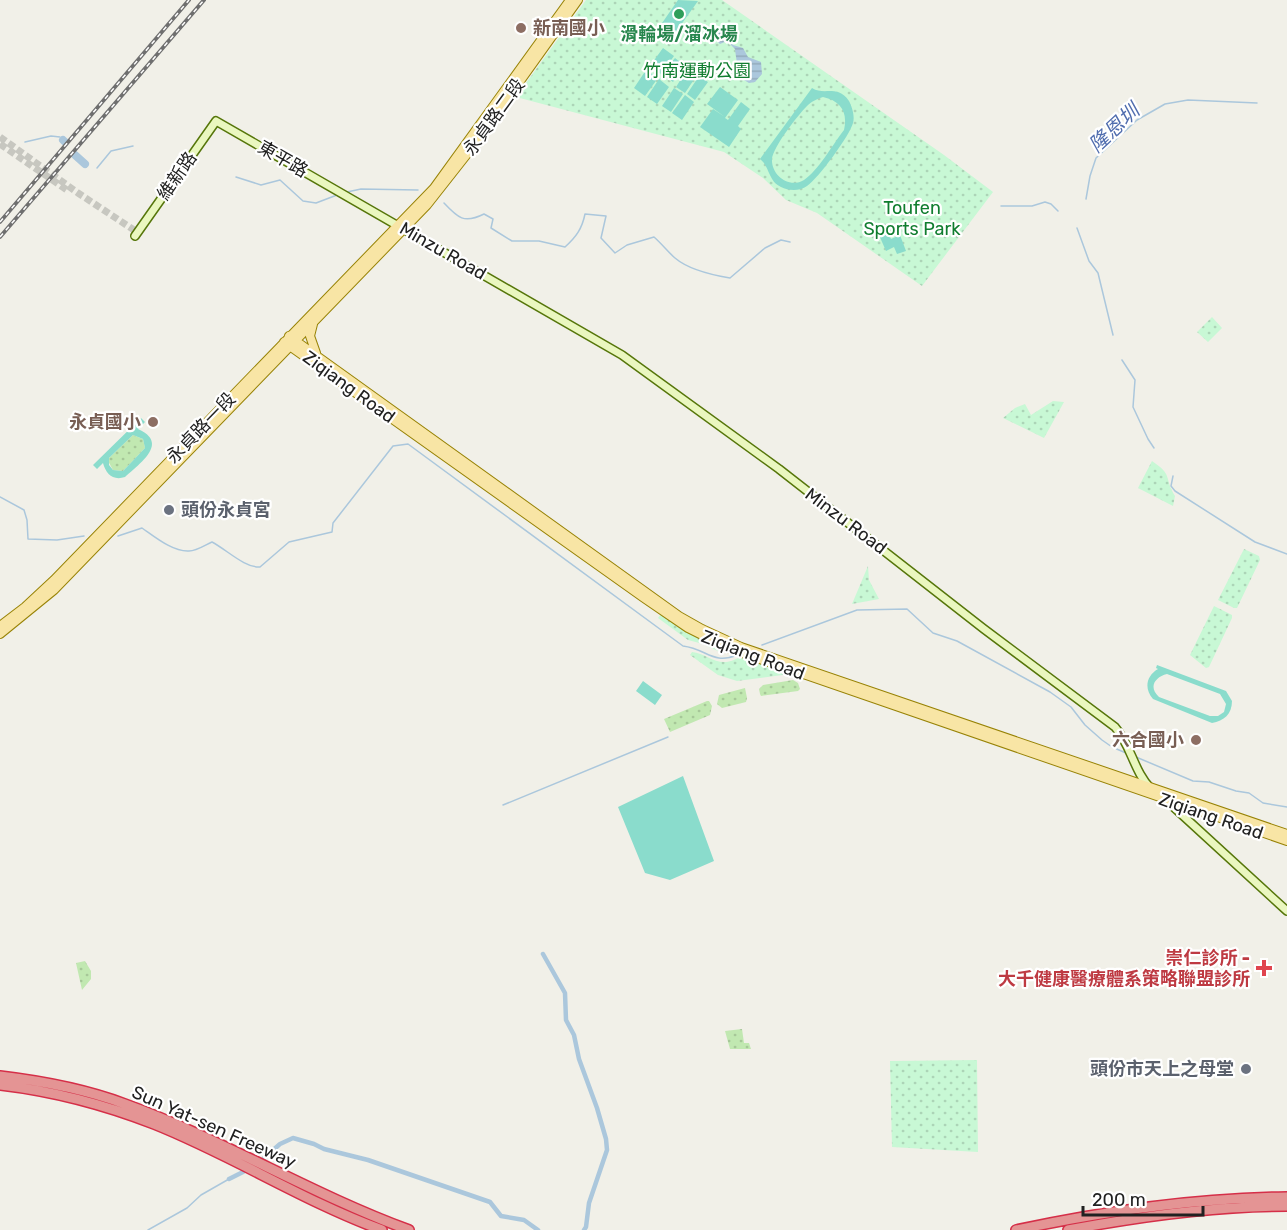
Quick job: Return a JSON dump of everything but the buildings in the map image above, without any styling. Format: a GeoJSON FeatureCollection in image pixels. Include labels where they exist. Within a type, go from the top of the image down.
{"type":"FeatureCollection","features":[{"type":"Feature","properties":{"kind":"highway","name":"Sun Yat-sen Freeway"},"geometry":{"type":"LineString","coordinates":[[0,1076],[34,1080],[123,1103],[204,1137],[346,1205],[409,1230]]}},
{"type":"Feature","properties":{"kind":"highway","name":"Sun Yat-sen Freeway"},"geometry":{"type":"LineString","coordinates":[[0,1085],[74,1099],[155,1125],[382,1230]]}},
{"type":"Feature","properties":{"kind":"highway"},"geometry":{"type":"LineString","coordinates":[[1016,1230],[1150,1207],[1210,1200],[1287,1197]]}},
{"type":"Feature","properties":{"kind":"highway"},"geometry":{"type":"LineString","coordinates":[[1068,1230],[1120,1220],[1211,1208],[1287,1206]]}},
{"type":"Feature","properties":{"kind":"main road","name":"永貞路二段"},"geometry":{"type":"LineString","coordinates":[[400,227],[440,190],[570,0]]}},
{"type":"Feature","properties":{"kind":"main road","name":"永貞路二段"},"geometry":{"type":"LineString","coordinates":[[505,97],[578,0]]}},
{"type":"Feature","properties":{"kind":"main road","name":"東平路"},"geometry":{"type":"LineString","coordinates":[[216,121],[345,195]]}},
{"type":"Feature","properties":{"kind":"main road","name":"維新路"},"geometry":{"type":"LineString","coordinates":[[136,234],[216,121]]}},
{"type":"Feature","properties":{"kind":"main road","name":"Minzu Road"},"geometry":{"type":"LineString","coordinates":[[345,195],[622,355],[778,469],[984,629],[1115,727],[1122,734],[1148,787],[1287,911]]}},
{"type":"Feature","properties":{"kind":"main road","name":"永貞路一段"},"geometry":{"type":"LineString","coordinates":[[290,341],[314,321],[400,227]]}},
{"type":"Feature","properties":{"kind":"main road","name":"永貞路一段"},"geometry":{"type":"LineString","coordinates":[[0,634],[54,590],[400,227]]}},
{"type":"Feature","properties":{"kind":"main road"},"geometry":{"type":"LineString","coordinates":[[314,321],[310,336],[318,357]]}},
{"type":"Feature","properties":{"kind":"main road","name":"Ziqiang Road"},"geometry":{"type":"LineString","coordinates":[[290,341],[318,357],[679,616],[702,630],[741,647],[850,687],[1165,800],[1287,841]]}},
{"type":"Feature","properties":{"kind":"main road","name":"Ziqiang Road"},"geometry":{"type":"LineString","coordinates":[[290,341],[688,628],[728,648],[850,687]]}},
{"type":"Feature","properties":{"kind":"main road","name":"永貞路一段"},"geometry":{"type":"LineString","coordinates":[[0,626],[25,608],[187,448]]}},
{"type":"Feature","properties":{"kind":"main road","name":"Ziqiang Road"},"geometry":{"type":"LineString","coordinates":[[1015,745],[1287,834]]}},
{"type":"Feature","properties":{"kind":"green space","name":"竹南運動公園"},"geometry":{"type":"Polygon","coordinates":[[[586,0],[722,0],[944,155],[993,192],[922,286],[817,213],[786,200],[763,178],[724,152],[516,97],[586,0]]]}},
{"type":"Feature","properties":{"kind":"green space"},"geometry":{"type":"Polygon","coordinates":[[[1212,317],[1222,328],[1208,342],[1197,332],[1212,317]]]}},
{"type":"Feature","properties":{"kind":"green space"},"geometry":{"type":"Polygon","coordinates":[[[1053,401],[1064,402],[1044,438],[1003,418],[1015,408],[1025,404],[1031,415],[1053,401]]]}},
{"type":"Feature","properties":{"kind":"green space"},"geometry":{"type":"Polygon","coordinates":[[[133,435],[143,439],[145,448],[123,471],[113,470],[108,461],[109,458],[133,435]]]}},
{"type":"Feature","properties":{"kind":"green space"},"geometry":{"type":"Polygon","coordinates":[[[1152,461],[1166,473],[1175,496],[1173,506],[1138,488],[1152,461]]]}},
{"type":"Feature","properties":{"kind":"green space"},"geometry":{"type":"Polygon","coordinates":[[[1244,549],[1259,556],[1260,560],[1237,608],[1234,608],[1218,600],[1244,549]]]}},
{"type":"Feature","properties":{"kind":"green space"},"geometry":{"type":"Polygon","coordinates":[[[868,566],[869,580],[879,599],[852,604],[868,566]]]}},
{"type":"Feature","properties":{"kind":"green space"},"geometry":{"type":"Polygon","coordinates":[[[1214,606],[1232,615],[1232,618],[1209,667],[1206,668],[1190,655],[1214,606]]]}},
{"type":"Feature","properties":{"kind":"green space"},"geometry":{"type":"Polygon","coordinates":[[[661,614],[689,632],[729,650],[720,652],[688,640],[658,618],[661,614]]]}},
{"type":"Feature","properties":{"kind":"green space"},"geometry":{"type":"Polygon","coordinates":[[[692,652],[722,662],[741,657],[790,674],[737,681],[718,675],[690,655],[692,652]]]}},
{"type":"Feature","properties":{"kind":"green space"},"geometry":{"type":"Polygon","coordinates":[[[793,680],[798,683],[800,689],[798,691],[761,696],[760,694],[759,689],[763,685],[793,680]]]}},
{"type":"Feature","properties":{"kind":"green space"},"geometry":{"type":"Polygon","coordinates":[[[745,688],[746,702],[722,708],[717,704],[719,695],[745,688]]]}},
{"type":"Feature","properties":{"kind":"green space"},"geometry":{"type":"Polygon","coordinates":[[[707,701],[712,706],[710,715],[670,732],[664,719],[707,701]]]}},
{"type":"Feature","properties":{"kind":"green space"},"geometry":{"type":"Polygon","coordinates":[[[85,961],[91,971],[91,979],[82,990],[76,963],[85,961]]]}},
{"type":"Feature","properties":{"kind":"green space"},"geometry":{"type":"Polygon","coordinates":[[[742,1029],[744,1043],[749,1043],[751,1049],[730,1049],[725,1031],[742,1029]]]}},
{"type":"Feature","properties":{"kind":"green space"},"geometry":{"type":"Polygon","coordinates":[[[977,1060],[978,1152],[892,1147],[890,1061],[977,1060]]]}},
{"type":"Feature","properties":{"kind":"shaded area","name":"滑輪場/溜冰場"},"geometry":{"type":"Polygon","coordinates":[[[678,0],[698,1],[673,36],[660,26],[678,0]]]}},
{"type":"Feature","properties":{"kind":"shaded area"},"geometry":{"type":"Polygon","coordinates":[[[722,26],[733,45],[743,48],[748,57],[761,62],[762,74],[755,82],[749,83],[739,77],[735,49],[727,41],[720,44],[713,38],[713,31],[722,26]]]}},
{"type":"Feature","properties":{"kind":"shaded area"},"geometry":{"type":"Polygon","coordinates":[[[663,48],[674,56],[661,74],[650,66],[663,48]]]}},
{"type":"Feature","properties":{"kind":"shaded area"},"geometry":{"type":"Polygon","coordinates":[[[675,58],[685,66],[673,82],[662,74],[675,58]]]}},
{"type":"Feature","properties":{"kind":"shaded area"},"geometry":{"type":"Polygon","coordinates":[[[688,68],[697,75],[685,93],[676,87],[688,68]]]}},
{"type":"Feature","properties":{"kind":"shaded area"},"geometry":{"type":"Polygon","coordinates":[[[646,70],[658,78],[645,96],[634,88],[646,70]]]}},
{"type":"Feature","properties":{"kind":"shaded area"},"geometry":{"type":"Polygon","coordinates":[[[699,76],[708,82],[695,100],[687,94],[699,76]]]}},
{"type":"Feature","properties":{"kind":"shaded area"},"geometry":{"type":"Polygon","coordinates":[[[659,79],[669,87],[657,104],[647,97],[659,79]]]}},
{"type":"Feature","properties":{"kind":"shaded area"},"geometry":{"type":"Polygon","coordinates":[[[720,87],[738,100],[725,118],[728,120],[741,102],[750,109],[738,126],[741,129],[729,147],[700,127],[713,109],[725,117],[707,104],[720,87]]]}},
{"type":"Feature","properties":{"kind":"shaded area"},"geometry":{"type":"Polygon","coordinates":[[[674,88],[683,94],[671,112],[662,106],[674,88]]]}},
{"type":"Feature","properties":{"kind":"shaded area"},"geometry":{"type":"Polygon","coordinates":[[[812,88],[840,93],[849,101],[854,117],[851,129],[826,166],[807,186],[794,190],[781,187],[774,181],[760,159],[812,88]],[[823,97],[809,104],[781,139],[773,154],[774,170],[787,182],[798,182],[809,176],[844,130],[845,118],[842,108],[823,97]]]}},
{"type":"Feature","properties":{"kind":"shaded area"},"geometry":{"type":"Polygon","coordinates":[[[685,95],[694,102],[682,120],[672,113],[685,95]]]}},
{"type":"Feature","properties":{"kind":"shaded area"},"geometry":{"type":"Polygon","coordinates":[[[888,231],[891,239],[900,235],[906,251],[897,254],[894,247],[886,251],[879,235],[888,231]]]}},
{"type":"Feature","properties":{"kind":"shaded area"},"geometry":{"type":"Polygon","coordinates":[[[141,418],[145,422],[138,429],[147,435],[152,447],[144,460],[125,477],[111,476],[103,463],[97,469],[93,465],[141,418]],[[133,435],[109,458],[109,465],[113,470],[123,471],[145,448],[143,439],[133,435]]]}},
{"type":"Feature","properties":{"kind":"shaded area"},"geometry":{"type":"Polygon","coordinates":[[[1157,665],[1226,691],[1232,701],[1229,713],[1224,719],[1212,723],[1153,699],[1147,687],[1151,675],[1158,669],[1157,665]],[[1167,674],[1159,677],[1154,683],[1154,690],[1159,697],[1210,716],[1218,716],[1224,712],[1226,704],[1220,694],[1167,674]]]}},
{"type":"Feature","properties":{"kind":"shaded area"},"geometry":{"type":"Polygon","coordinates":[[[643,681],[662,695],[655,705],[636,691],[643,681]]]}},
{"type":"Feature","properties":{"kind":"shaded area"},"geometry":{"type":"Polygon","coordinates":[[[683,776],[714,861],[670,880],[645,873],[618,807],[683,776]]]}},
{"type":"Feature","properties":{"kind":"waterway","name":"隆恩圳"},"geometry":{"type":"LineString","coordinates":[[1086,199],[1096,158],[1137,120],[1165,104],[1188,100],[1257,103]]}},
{"type":"Feature","properties":{"kind":"waterway"},"geometry":{"type":"LineString","coordinates":[[25,142],[51,136],[60,137]]}},
{"type":"Feature","properties":{"kind":"waterway"},"geometry":{"type":"LineString","coordinates":[[97,168],[111,151],[133,146]]}},
{"type":"Feature","properties":{"kind":"waterway"},"geometry":{"type":"LineString","coordinates":[[75,155],[85,164]]}},
{"type":"Feature","properties":{"kind":"waterway","name":"隆恩圳"},"geometry":{"type":"LineString","coordinates":[[236,177],[261,185],[280,180],[303,201],[316,203],[337,195]]}},
{"type":"Feature","properties":{"kind":"waterway","name":"隆恩圳"},"geometry":{"type":"LineString","coordinates":[[347,192],[361,189],[418,190]]}},
{"type":"Feature","properties":{"kind":"waterway","name":"隆恩圳"},"geometry":{"type":"LineString","coordinates":[[1001,206],[1032,206],[1045,202],[1058,211]]}},
{"type":"Feature","properties":{"kind":"waterway","name":"隆恩圳"},"geometry":{"type":"LineString","coordinates":[[444,203],[462,218],[471,219],[484,214],[493,219],[491,228],[512,241],[539,241],[565,247],[578,232],[585,214],[606,216],[601,238],[615,253],[627,245],[654,237],[675,258],[687,266],[708,274],[730,278],[765,248],[781,240],[790,242]]}},
{"type":"Feature","properties":{"kind":"waterway","name":"隆恩圳"},"geometry":{"type":"LineString","coordinates":[[1077,228],[1089,261],[1098,273],[1113,335]]}},
{"type":"Feature","properties":{"kind":"waterway","name":"隆恩圳"},"geometry":{"type":"LineString","coordinates":[[1122,360],[1135,380],[1133,407],[1154,448]]}},
{"type":"Feature","properties":{"kind":"waterway"},"geometry":{"type":"LineString","coordinates":[[118,536],[142,528],[164,543],[183,551],[195,550],[212,542],[242,562],[260,567],[289,542],[332,532],[333,523],[393,446],[408,444],[683,646],[716,657],[729,658],[737,655]]}},
{"type":"Feature","properties":{"kind":"waterway","name":"隆恩圳"},"geometry":{"type":"LineString","coordinates":[[1173,476],[1171,486],[1175,491],[1255,542],[1287,554]]}},
{"type":"Feature","properties":{"kind":"waterway"},"geometry":{"type":"LineString","coordinates":[[0,497],[24,510],[28,539],[57,540],[84,536]]}},
{"type":"Feature","properties":{"kind":"waterway"},"geometry":{"type":"LineString","coordinates":[[762,645],[857,610],[907,609],[933,633],[957,641],[1050,692],[1071,707],[1085,725],[1102,740],[1126,753]]}},
{"type":"Feature","properties":{"kind":"waterway"},"geometry":{"type":"LineString","coordinates":[[503,805],[668,737]]}},
{"type":"Feature","properties":{"kind":"waterway"},"geometry":{"type":"LineString","coordinates":[[1136,757],[1193,781],[1209,782],[1249,793],[1263,803],[1287,807]]}},
{"type":"Feature","properties":{"kind":"waterway"},"geometry":{"type":"LineString","coordinates":[[543,954],[565,993],[566,1020],[574,1035],[579,1059],[606,1139],[607,1150],[589,1203],[584,1230]]}},
{"type":"Feature","properties":{"kind":"waterway"},"geometry":{"type":"LineString","coordinates":[[264,1158],[280,1144],[293,1138],[324,1149],[368,1160],[490,1202],[501,1216],[524,1220],[538,1230]]}},
{"type":"Feature","properties":{"kind":"waterway"},"geometry":{"type":"LineString","coordinates":[[229,1179],[243,1172]]}},
{"type":"Feature","properties":{"kind":"waterway"},"geometry":{"type":"LineString","coordinates":[[148,1230],[187,1208],[201,1195],[229,1179]]}},
{"type":"Feature","properties":{"kind":"tunnel"},"geometry":{"type":"LineString","coordinates":[[0,137],[137,232]]}},
{"type":"Feature","properties":{"kind":"tunnel"},"geometry":{"type":"LineString","coordinates":[[0,144],[67,190]]}},
{"type":"Feature","properties":{"kind":"railway"},"geometry":{"type":"LineString","coordinates":[[0,222],[189,0]]}},
{"type":"Feature","properties":{"kind":"railway"},"geometry":{"type":"LineString","coordinates":[[0,237],[204,0]]}},
{"type":"Feature","properties":{"kind":"place","name":"滑輪場/溜冰場"},"geometry":{"type":"Point","coordinates":[679,14]}},
{"type":"Feature","properties":{"kind":"place","name":"新南國小"},"geometry":{"type":"Point","coordinates":[521,28]}},
{"type":"Feature","properties":{"kind":"place","name":"永貞國小"},"geometry":{"type":"Point","coordinates":[153,422]}},
{"type":"Feature","properties":{"kind":"place","name":"頭份永貞宮"},"geometry":{"type":"Point","coordinates":[169,510]}},
{"type":"Feature","properties":{"kind":"place","name":"六合國小"},"geometry":{"type":"Point","coordinates":[1196,740]}},
{"type":"Feature","properties":{"kind":"place","name":"崇仁診所 - 大千健康醫療體系策略聯盟診所"},"geometry":{"type":"Point","coordinates":[1264,968]}},
{"type":"Feature","properties":{"kind":"place","name":"頭份市天上之母堂"},"geometry":{"type":"Point","coordinates":[1246,1069]}},
{"type":"Feature","properties":{"kind":"park label","name":"Toufen Sports Park"},"geometry":{"type":"Point","coordinates":[912,218]}}]}
